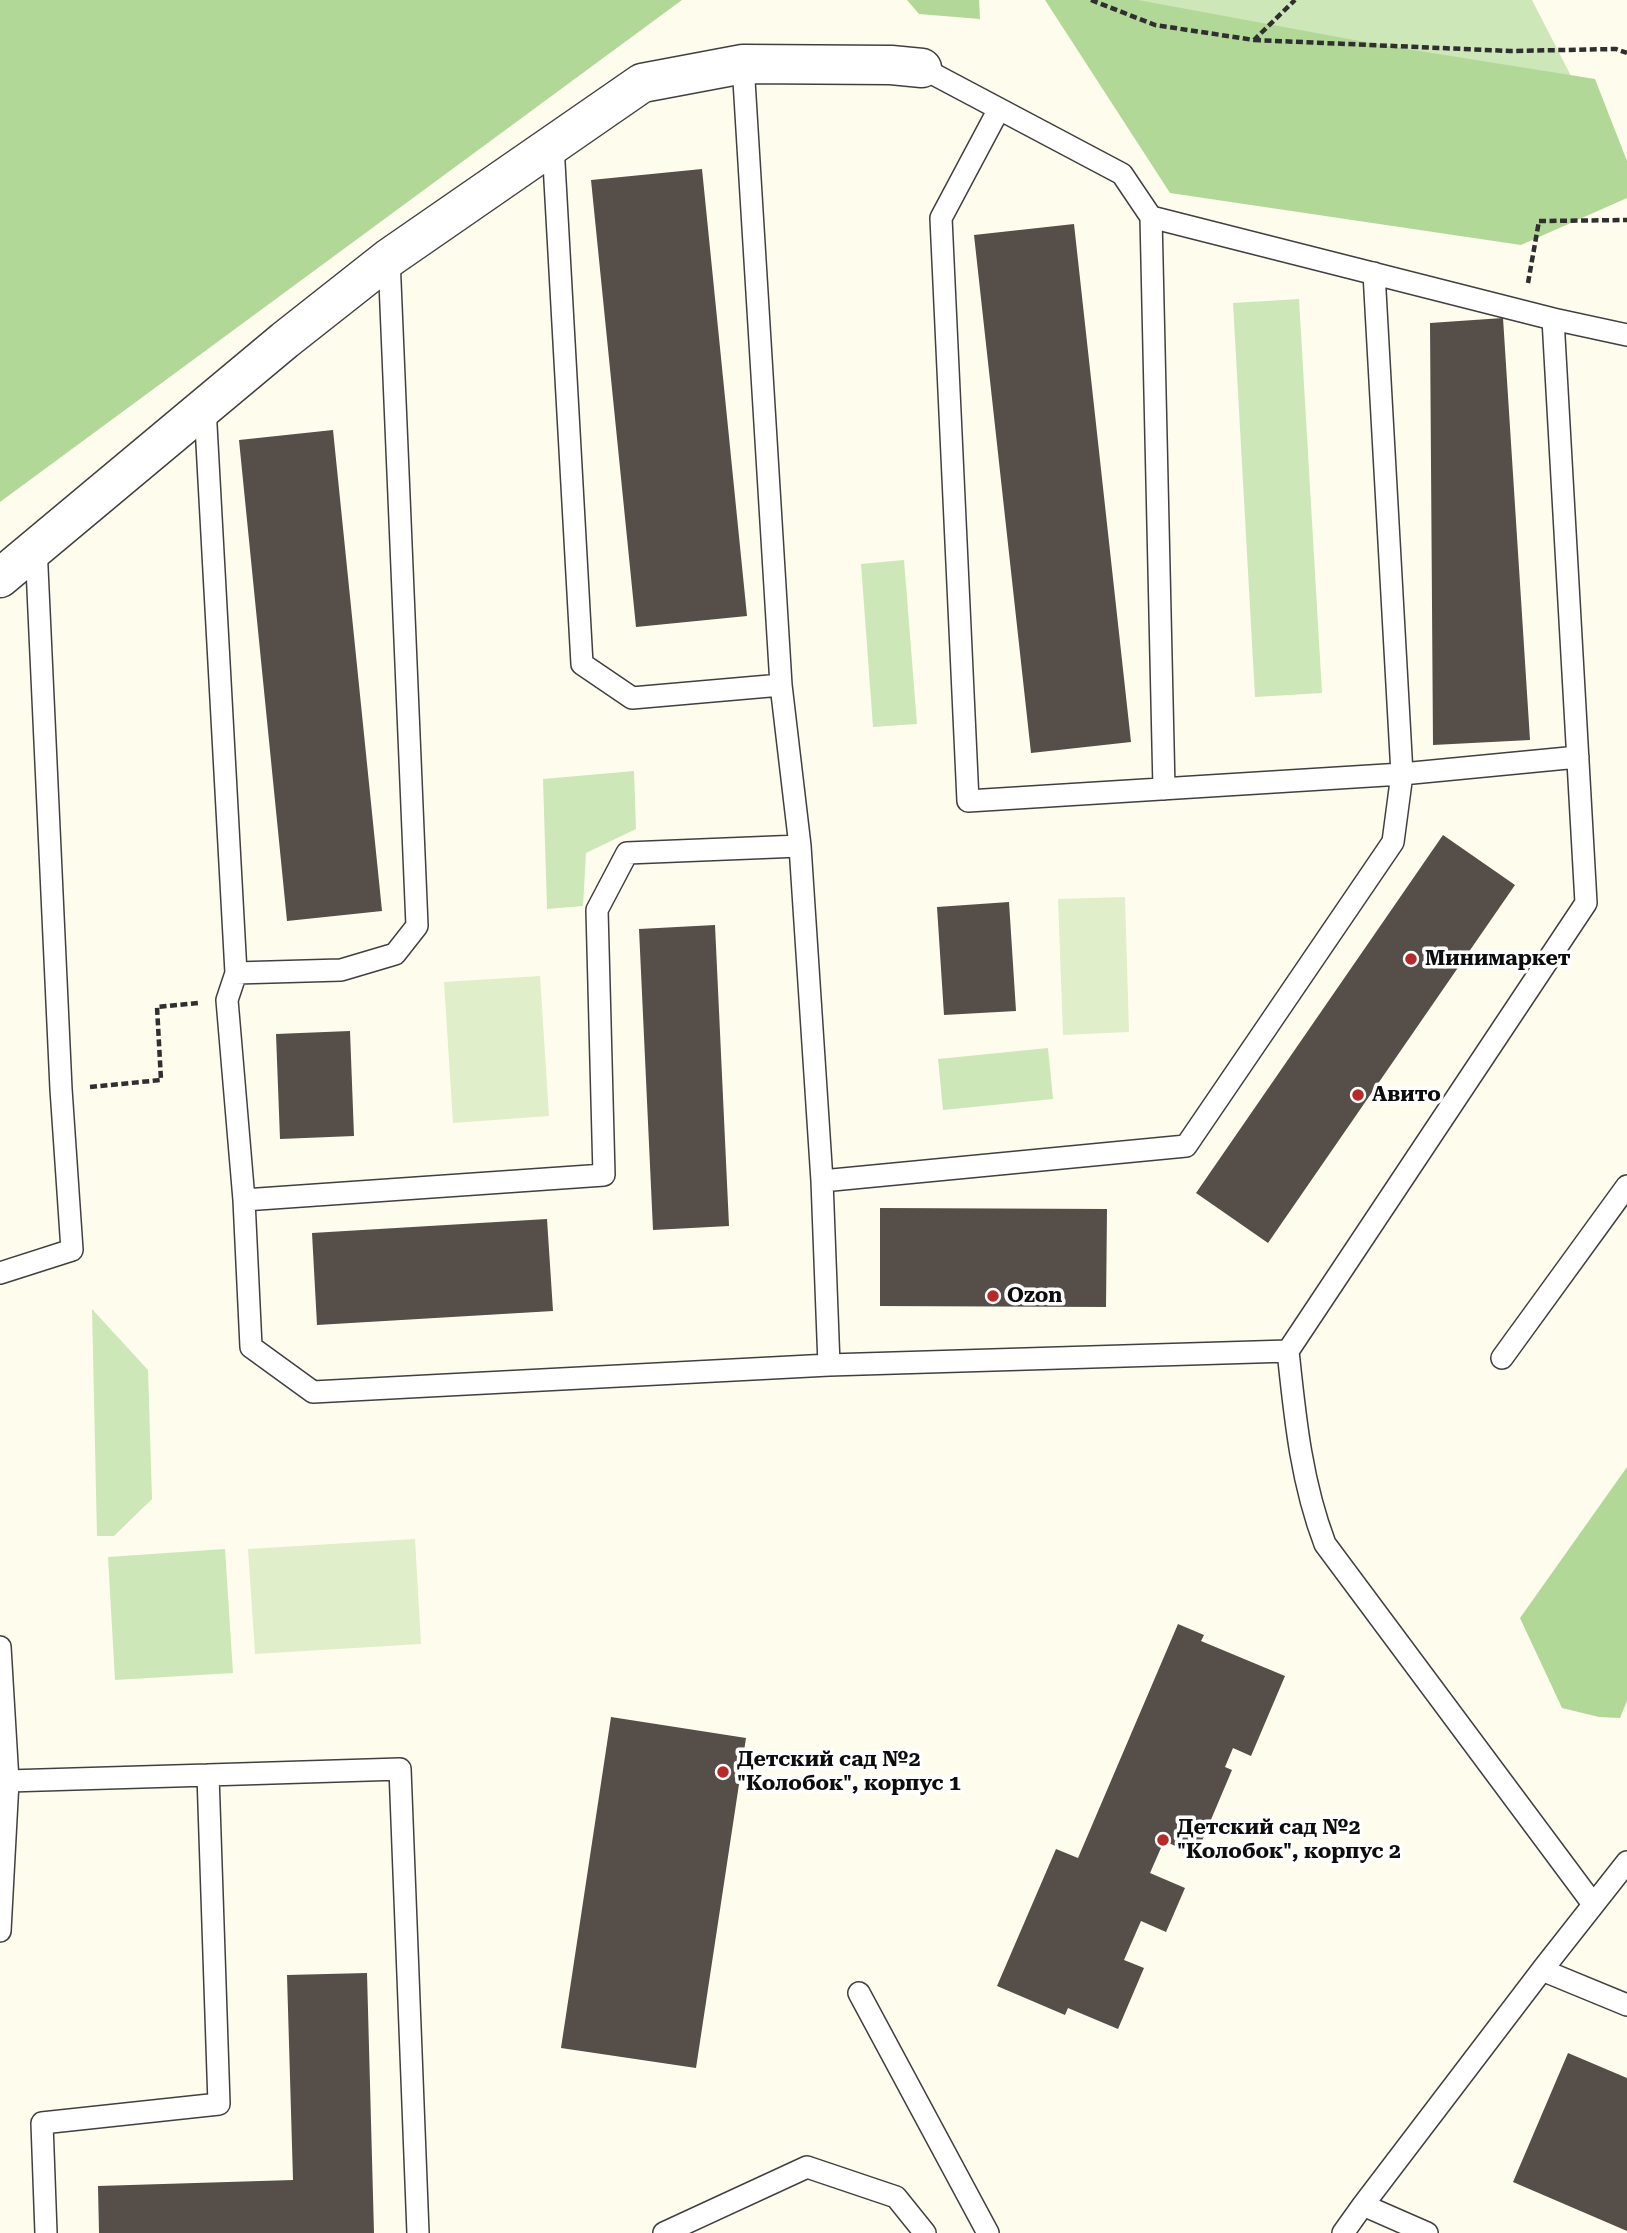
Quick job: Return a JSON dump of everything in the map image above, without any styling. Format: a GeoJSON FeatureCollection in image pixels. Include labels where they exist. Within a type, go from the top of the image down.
{"type":"FeatureCollection","features":[{"type":"Feature","properties":{"kind":"street"},"geometry":{"type":"LineString","coordinates":[[0,578],[389,258],[642,83],[743,64],[891,65],[922,68]]}},
{"type":"Feature","properties":{"kind":"lane"},"geometry":{"type":"LineString","coordinates":[[743,64],[781,685],[800,846],[822,1181],[829,1365]]}},
{"type":"Feature","properties":{"kind":"lane"},"geometry":{"type":"LineString","coordinates":[[922,68],[1122,174],[1151,217],[1164,789]]}},
{"type":"Feature","properties":{"kind":"lane"},"geometry":{"type":"LineString","coordinates":[[999,109],[940,218],[968,802],[1402,775],[1578,757]]}},
{"type":"Feature","properties":{"kind":"lane"},"geometry":{"type":"LineString","coordinates":[[553,145],[582,664],[632,698],[781,685]]}},
{"type":"Feature","properties":{"kind":"lane"},"geometry":{"type":"LineString","coordinates":[[1151,217],[1553,319],[1627,335]]}},
{"type":"Feature","properties":{"kind":"lane"},"geometry":{"type":"LineString","coordinates":[[236,973],[341,970],[395,954],[417,926],[389,258]]}},
{"type":"Feature","properties":{"kind":"lane"},"geometry":{"type":"LineString","coordinates":[[822,1181],[1186,1146],[1392,842],[1402,775],[1374,273]]}},
{"type":"Feature","properties":{"kind":"lane"},"geometry":{"type":"LineString","coordinates":[[1553,319],[1586,904],[1289,1351],[1297,1443],[1311,1506],[1325,1544],[1593,1904]]}},
{"type":"Feature","properties":{"kind":"lane"},"geometry":{"type":"LineString","coordinates":[[205,407],[236,973],[227,1000],[244,1200],[251,1347],[313,1392],[829,1365],[1289,1351]]}},
{"type":"Feature","properties":{"kind":"lane"},"geometry":{"type":"LineString","coordinates":[[0,1273],[72,1250],[61,1089],[36,546]]}},
{"type":"Feature","properties":{"kind":"lane"},"geometry":{"type":"LineString","coordinates":[[244,1200],[604,1175],[597,909],[627,853],[800,846]]}},
{"type":"Feature","properties":{"kind":"lane"},"geometry":{"type":"LineString","coordinates":[[1502,1358],[1627,1186]]}},
{"type":"Feature","properties":{"kind":"lane"},"geometry":{"type":"LineString","coordinates":[[0,1647],[8,1781],[0,1931]]}},
{"type":"Feature","properties":{"kind":"lane"},"geometry":{"type":"LineString","coordinates":[[8,1781],[400,1769],[418,2233]]}},
{"type":"Feature","properties":{"kind":"lane"},"geometry":{"type":"LineString","coordinates":[[46,2233],[41,2123],[219,2104],[208,1775]]}},
{"type":"Feature","properties":{"kind":"lane"},"geometry":{"type":"LineString","coordinates":[[1343,2233],[1627,1862]]}},
{"type":"Feature","properties":{"kind":"lane"},"geometry":{"type":"LineString","coordinates":[[1542,1970],[1627,2005]]}},
{"type":"Feature","properties":{"kind":"lane"},"geometry":{"type":"LineString","coordinates":[[859,1993],[988,2233]]}},
{"type":"Feature","properties":{"kind":"lane"},"geometry":{"type":"LineString","coordinates":[[664,2233],[807,2166],[896,2197],[925,2233]]}},
{"type":"Feature","properties":{"kind":"lane"},"geometry":{"type":"LineString","coordinates":[[1363,2205],[1427,2233]]}},
{"type":"Feature","properties":{"kind":"path"},"geometry":{"type":"LineString","coordinates":[[1091,0],[1155,25],[1254,40],[1510,51],[1616,49],[1627,53]]}},
{"type":"Feature","properties":{"kind":"path"},"geometry":{"type":"LineString","coordinates":[[1254,40],[1295,0]]}},
{"type":"Feature","properties":{"kind":"path"},"geometry":{"type":"LineString","coordinates":[[1523,311],[1539,221],[1627,220]]}},
{"type":"Feature","properties":{"kind":"path"},"geometry":{"type":"LineString","coordinates":[[61,1089],[161,1080],[157,1007],[227,1000]]}},
{"type":"Feature","properties":{"kind":"green space"},"geometry":{"type":"Polygon","coordinates":[[[0,0],[682,0],[0,502],[0,0]]]}},
{"type":"Feature","properties":{"kind":"green space"},"geometry":{"type":"Polygon","coordinates":[[[907,0],[979,0],[980,19],[919,14],[907,0]]]}},
{"type":"Feature","properties":{"kind":"green space"},"geometry":{"type":"Polygon","coordinates":[[[1045,0],[1138,0],[1376,44],[1595,79],[1627,161],[1627,198],[1521,245],[1170,193],[1045,0]]]}},
{"type":"Feature","properties":{"kind":"green space"},"geometry":{"type":"Polygon","coordinates":[[[1063,0],[1532,0],[1626,183],[1063,0]]]}},
{"type":"Feature","properties":{"kind":"green space"},"geometry":{"type":"Polygon","coordinates":[[[1299,299],[1322,693],[1255,697],[1233,303],[1299,299]]]}},
{"type":"Feature","properties":{"kind":"green space"},"geometry":{"type":"Polygon","coordinates":[[[904,560],[917,724],[873,727],[861,564],[904,560]]]}},
{"type":"Feature","properties":{"kind":"green space"},"geometry":{"type":"Polygon","coordinates":[[[634,771],[636,829],[586,853],[583,906],[547,909],[543,779],[634,771]]]}},
{"type":"Feature","properties":{"kind":"green space"},"geometry":{"type":"Polygon","coordinates":[[[1125,897],[1129,1032],[1063,1035],[1058,899],[1125,897]]]}},
{"type":"Feature","properties":{"kind":"green space"},"geometry":{"type":"Polygon","coordinates":[[[540,976],[549,1116],[453,1123],[444,982],[540,976]]]}},
{"type":"Feature","properties":{"kind":"green space"},"geometry":{"type":"Polygon","coordinates":[[[1048,1048],[1053,1099],[943,1110],[938,1059],[1048,1048]]]}},
{"type":"Feature","properties":{"kind":"green space"},"geometry":{"type":"Polygon","coordinates":[[[92,1309],[148,1370],[152,1499],[114,1536],[97,1536],[92,1309]]]}},
{"type":"Feature","properties":{"kind":"green space"},"geometry":{"type":"Polygon","coordinates":[[[1627,1467],[1627,1701],[1620,1718],[1599,1717],[1562,1708],[1520,1618],[1627,1467]]]}},
{"type":"Feature","properties":{"kind":"green space"},"geometry":{"type":"Polygon","coordinates":[[[415,1539],[421,1644],[255,1654],[248,1549],[415,1539]]]}},
{"type":"Feature","properties":{"kind":"green space"},"geometry":{"type":"Polygon","coordinates":[[[225,1549],[233,1673],[115,1680],[108,1557],[225,1549]]]}},
{"type":"Feature","properties":{"kind":"building"},"geometry":{"type":"Polygon","coordinates":[[[702,169],[747,616],[636,627],[591,180],[702,169]]]}},
{"type":"Feature","properties":{"kind":"building"},"geometry":{"type":"Polygon","coordinates":[[[1074,224],[1131,742],[1031,753],[974,235],[1074,224]]]}},
{"type":"Feature","properties":{"kind":"building"},"geometry":{"type":"Polygon","coordinates":[[[1503,318],[1530,740],[1433,745],[1430,323],[1503,318]]]}},
{"type":"Feature","properties":{"kind":"building"},"geometry":{"type":"Polygon","coordinates":[[[333,430],[382,911],[287,921],[239,440],[333,430]]]}},
{"type":"Feature","properties":{"kind":"building"},"geometry":{"type":"Polygon","coordinates":[[[1443,835],[1515,885],[1268,1243],[1196,1193],[1443,835]]]}},
{"type":"Feature","properties":{"kind":"building"},"geometry":{"type":"Polygon","coordinates":[[[1009,902],[1016,1011],[944,1015],[937,907],[1009,902]]]}},
{"type":"Feature","properties":{"kind":"building"},"geometry":{"type":"Polygon","coordinates":[[[715,925],[729,1226],[653,1230],[639,929],[715,925]]]}},
{"type":"Feature","properties":{"kind":"building"},"geometry":{"type":"Polygon","coordinates":[[[350,1031],[354,1136],[280,1139],[276,1034],[350,1031]]]}},
{"type":"Feature","properties":{"kind":"building"},"geometry":{"type":"Polygon","coordinates":[[[880,1208],[1107,1209],[1106,1307],[880,1306],[880,1208]]]}},
{"type":"Feature","properties":{"kind":"building"},"geometry":{"type":"Polygon","coordinates":[[[547,1219],[553,1311],[317,1325],[312,1233],[547,1219]]]}},
{"type":"Feature","properties":{"kind":"building"},"geometry":{"type":"Polygon","coordinates":[[[1178,1624],[1204,1635],[1201,1641],[1285,1676],[1251,1756],[1233,1748],[1225,1767],[1232,1770],[1196,1855],[1164,1841],[1150,1873],[1185,1888],[1166,1932],[1141,1921],[1124,1960],[1144,1968],[1118,2029],[1068,2008],[1065,2015],[997,1986],[1056,1849],[1078,1858],[1178,1624]]]}},
{"type":"Feature","properties":{"kind":"building"},"geometry":{"type":"Polygon","coordinates":[[[611,1717],[746,1738],[696,2068],[561,2048],[611,1717]]]}},
{"type":"Feature","properties":{"kind":"building"},"geometry":{"type":"Polygon","coordinates":[[[367,1973],[374,2233],[99,2233],[98,2186],[293,2180],[287,1975],[367,1973]]]}},
{"type":"Feature","properties":{"kind":"building"},"geometry":{"type":"Polygon","coordinates":[[[1568,2053],[1627,2078],[1627,2231],[1513,2182],[1568,2053]]]}},
{"type":"Feature","properties":{"kind":"place","name":"Минимаркет"},"geometry":{"type":"Point","coordinates":[1411,959]}},
{"type":"Feature","properties":{"kind":"place","name":"Авито"},"geometry":{"type":"Point","coordinates":[1358,1095]}},
{"type":"Feature","properties":{"kind":"place","name":"Ozon"},"geometry":{"type":"Point","coordinates":[993,1296]}},
{"type":"Feature","properties":{"kind":"place","name":"Детский сад №2 \"Колобок\", корпус 1"},"geometry":{"type":"Point","coordinates":[723,1772]}},
{"type":"Feature","properties":{"kind":"place","name":"Детский сад №2 \"Колобок\", корпус 2"},"geometry":{"type":"Point","coordinates":[1163,1840]}}]}
